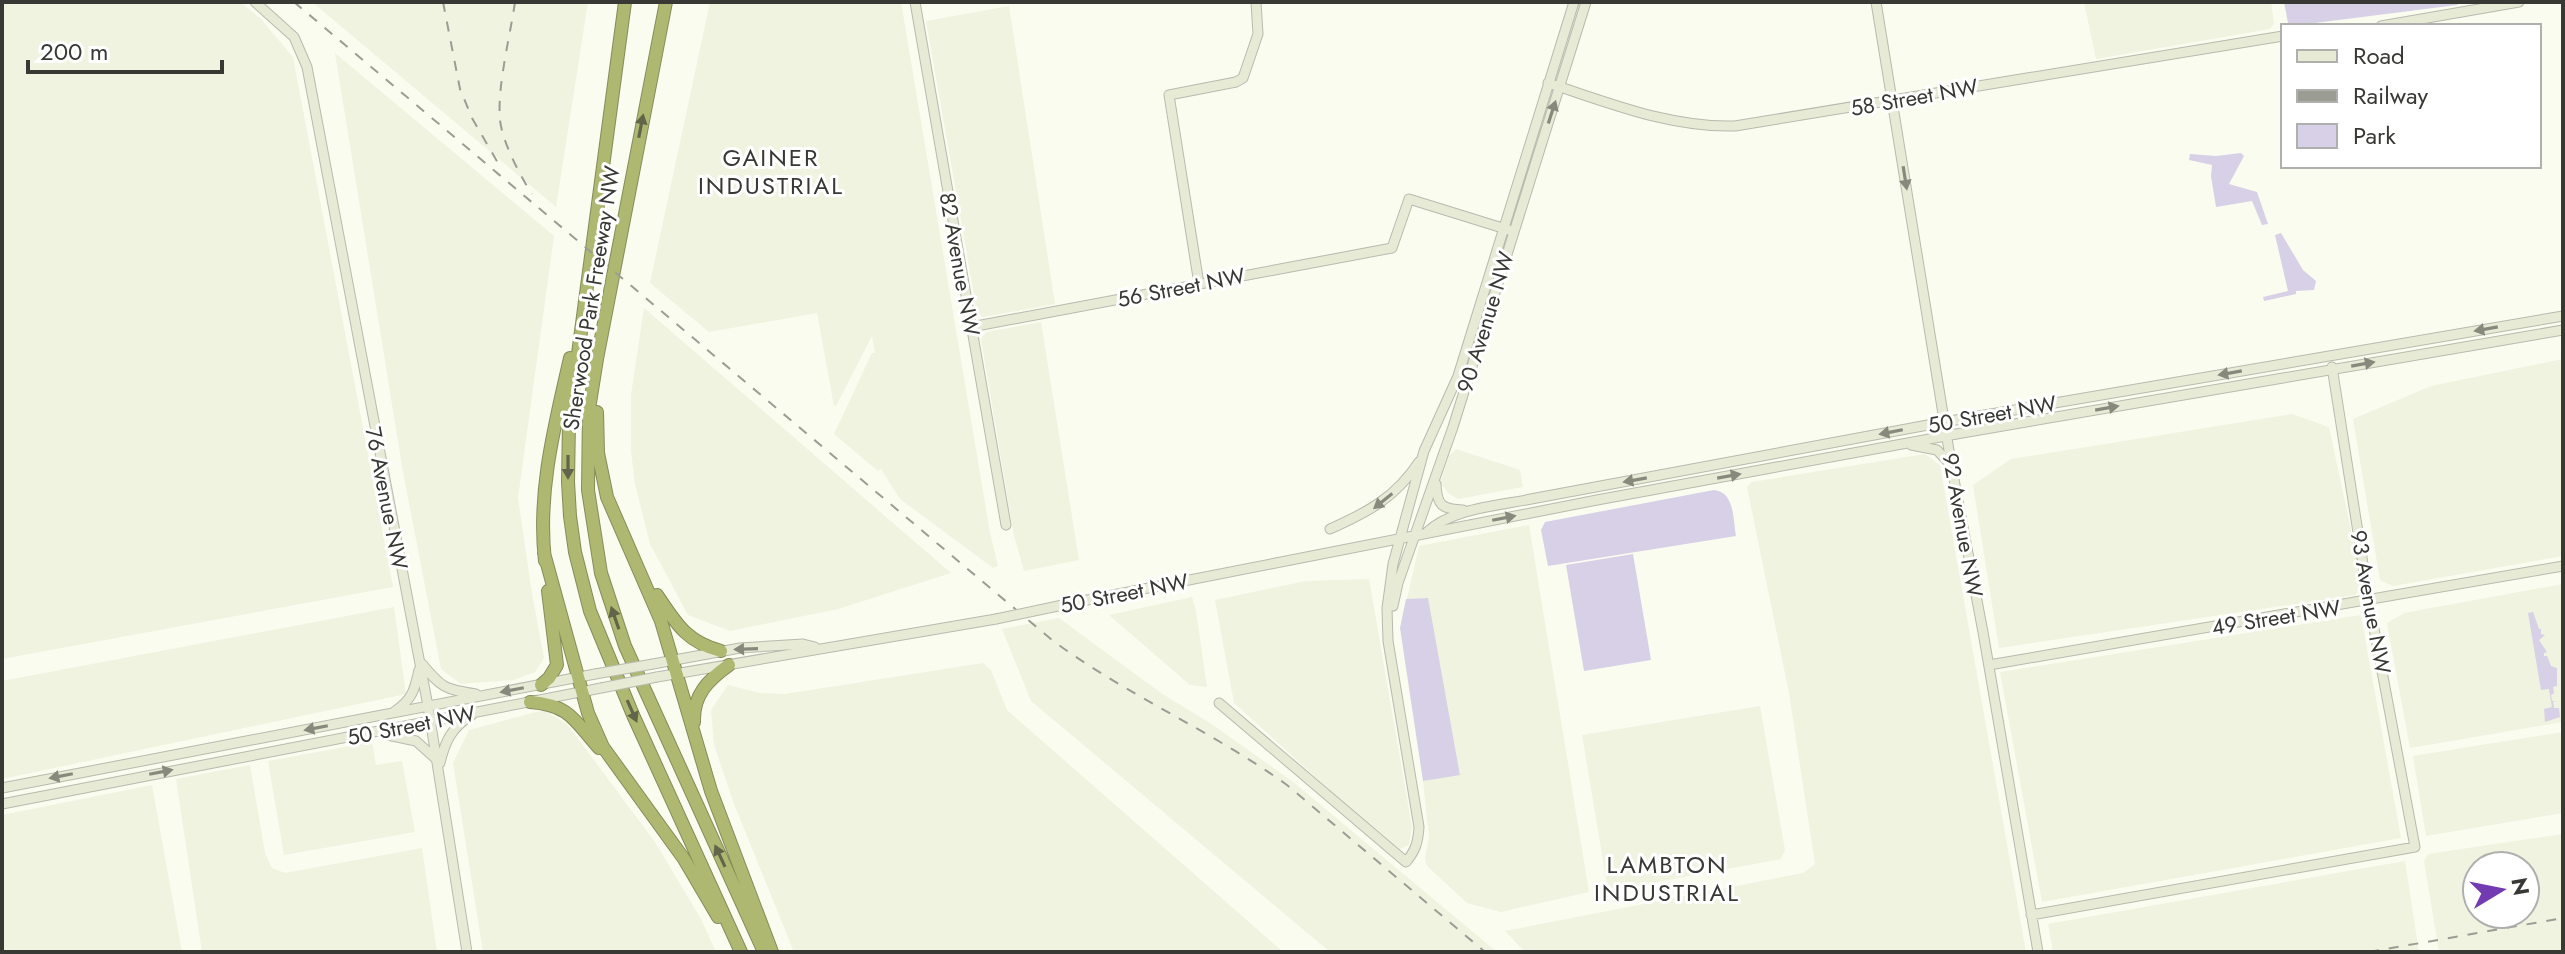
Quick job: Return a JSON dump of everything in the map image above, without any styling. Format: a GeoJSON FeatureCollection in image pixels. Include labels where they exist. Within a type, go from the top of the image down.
{"type":"FeatureCollection","features":[{"type":"Feature","properties":{"kind":"highway"},"geometry":{"type":"LineString","coordinates":[[602,173],[597,162],[617,2]]}},
{"type":"Feature","properties":{"kind":"highway","name":"Sherwood Park Freeway NW"},"geometry":{"type":"LineString","coordinates":[[625,2],[569,421],[570,516],[582,587],[605,652],[740,949]]}},
{"type":"Feature","properties":{"kind":"highway","name":"Sherwood Park Freeway NW"},"geometry":{"type":"LineString","coordinates":[[665,2],[589,409],[588,490],[601,573],[625,646],[764,952]]}},
{"type":"Feature","properties":{"kind":"highway"},"geometry":{"type":"LineString","coordinates":[[541,685],[555,669],[558,657],[544,553],[542,508],[548,462],[587,279]]}},
{"type":"Feature","properties":{"kind":"highway"},"geometry":{"type":"LineString","coordinates":[[605,313],[597,411],[598,453],[607,497],[661,621],[711,791],[772,952]]}},
{"type":"Feature","properties":{"kind":"highway"},"geometry":{"type":"LineString","coordinates":[[544,553],[594,729],[615,765],[684,859],[740,949]]}},
{"type":"Feature","properties":{"kind":"highway"},"geometry":{"type":"LineString","coordinates":[[643,578],[679,627],[702,645],[721,651]]}},
{"type":"Feature","properties":{"kind":"highway"},"geometry":{"type":"LineString","coordinates":[[694,733],[696,701],[709,680],[729,665]]}},
{"type":"Feature","properties":{"kind":"highway"},"geometry":{"type":"LineString","coordinates":[[530,702],[557,706],[567,713],[615,765]]}},
{"type":"Feature","properties":{"kind":"main road","name":"76 Avenue NW"},"geometry":{"type":"LineString","coordinates":[[255,2],[289,31],[299,45],[307,67],[428,706],[467,952]]}},
{"type":"Feature","properties":{"kind":"main road","name":"82 Avenue NW"},"geometry":{"type":"LineString","coordinates":[[915,2],[1006,525]]}},
{"type":"Feature","properties":{"kind":"main road"},"geometry":{"type":"LineString","coordinates":[[1199,284],[1169,95],[1243,78],[1258,34],[1256,2]]}},
{"type":"Feature","properties":{"kind":"main road","name":"90 Avenue NW"},"geometry":{"type":"LineString","coordinates":[[1388,641],[1397,586],[1422,534],[1548,83],[1574,2]]}},
{"type":"Feature","properties":{"kind":"main road","name":"90 Avenue NW"},"geometry":{"type":"LineString","coordinates":[[1219,703],[1406,862],[1418,843],[1419,827],[1388,641],[1387,608],[1393,564],[1423,456],[1458,376],[1560,87],[1586,2]]}},
{"type":"Feature","properties":{"kind":"main road","name":"92 Avenue NW"},"geometry":{"type":"LineString","coordinates":[[1876,2],[1952,469],[2038,952]]}},
{"type":"Feature","properties":{"kind":"main road"},"geometry":{"type":"LineString","coordinates":[[2392,24],[2519,2]]}},
{"type":"Feature","properties":{"kind":"main road","name":"58 Street NW"},"geometry":{"type":"LineString","coordinates":[[1548,83],[1658,118],[1698,126],[1748,125],[2281,36]]}},
{"type":"Feature","properties":{"kind":"main road","name":"56 Street NW"},"geometry":{"type":"LineString","coordinates":[[971,327],[1392,248],[1409,199],[1509,230]]}},
{"type":"Feature","properties":{"kind":"main road","name":"50 Street NW"},"geometry":{"type":"LineString","coordinates":[[1422,534],[1440,521],[1471,511],[1944,422],[2563,316]]}},
{"type":"Feature","properties":{"kind":"main road","name":"50 Street NW"},"geometry":{"type":"LineString","coordinates":[[2,804],[657,677],[996,619],[1400,538],[1900,444],[2563,330]]}},
{"type":"Feature","properties":{"kind":"main road","name":"93 Avenue NW"},"geometry":{"type":"LineString","coordinates":[[2031,915],[2415,847],[2369,602],[2330,356]]}},
{"type":"Feature","properties":{"kind":"main road"},"geometry":{"type":"LineString","coordinates":[[1900,444],[1937,450],[1952,469]]}},
{"type":"Feature","properties":{"kind":"main road"},"geometry":{"type":"LineString","coordinates":[[1330,529],[1379,505],[1404,481],[1423,456]]}},
{"type":"Feature","properties":{"kind":"main road"},"geometry":{"type":"LineString","coordinates":[[1436,481],[1440,505],[1471,511]]}},
{"type":"Feature","properties":{"kind":"main road","name":"49 Street NW"},"geometry":{"type":"LineString","coordinates":[[1989,665],[2369,602],[2563,566]]}},
{"type":"Feature","properties":{"kind":"main road","name":"50 Street NW"},"geometry":{"type":"LineString","coordinates":[[2,788],[721,651],[789,645],[820,648]]}},
{"type":"Feature","properties":{"kind":"main road"},"geometry":{"type":"LineString","coordinates":[[420,663],[435,681],[447,688],[484,695]]}},
{"type":"Feature","properties":{"kind":"main road"},"geometry":{"type":"LineString","coordinates":[[393,713],[412,696],[420,663]]}},
{"type":"Feature","properties":{"kind":"main road"},"geometry":{"type":"LineString","coordinates":[[438,771],[448,736],[457,725],[476,712]]}},
{"type":"Feature","properties":{"kind":"main road"},"geometry":{"type":"LineString","coordinates":[[372,732],[416,741],[436,759]]}},
{"type":"Feature","properties":{"kind":"shaded area"},"geometry":{"type":"Polygon","coordinates":[[[2,2],[240,2],[260,18],[293,57],[393,587],[2,659],[2,2]]]}},
{"type":"Feature","properties":{"kind":"shaded area"},"geometry":{"type":"Polygon","coordinates":[[[312,2],[588,2],[556,207],[312,2]]]}},
{"type":"Feature","properties":{"kind":"shaded area"},"geometry":{"type":"Polygon","coordinates":[[[710,2],[901,2],[998,566],[993,568],[900,499],[881,469],[878,471],[834,434],[872,353],[875,353],[872,336],[834,406],[817,313],[709,332],[650,283],[710,2]]]}},
{"type":"Feature","properties":{"kind":"shaded area"},"geometry":{"type":"Polygon","coordinates":[[[2084,2],[2271,2],[2274,24],[2270,29],[2096,59],[2084,2]]]}},
{"type":"Feature","properties":{"kind":"shaded area"},"geometry":{"type":"Polygon","coordinates":[[[1009,6],[1055,304],[983,317],[977,312],[926,21],[1009,6]]]}},
{"type":"Feature","properties":{"kind":"shaded area"},"geometry":{"type":"Polygon","coordinates":[[[335,53],[554,236],[518,498],[544,658],[535,672],[514,680],[461,684],[441,669],[403,472],[335,53]]]}},
{"type":"Feature","properties":{"kind":"shaded area"},"geometry":{"type":"Polygon","coordinates":[[[644,308],[951,573],[838,609],[730,631],[688,615],[650,544],[635,484],[631,451],[631,395],[644,308]]]}},
{"type":"Feature","properties":{"kind":"shaded area"},"geometry":{"type":"Polygon","coordinates":[[[1041,322],[1079,560],[1024,571],[1014,536],[981,339],[986,332],[1041,322]]]}},
{"type":"Feature","properties":{"kind":"shaded area"},"geometry":{"type":"Polygon","coordinates":[[[2563,359],[2563,556],[2393,586],[2380,580],[2353,419],[2431,386],[2563,359]]]}},
{"type":"Feature","properties":{"kind":"shaded area"},"geometry":{"type":"Polygon","coordinates":[[[2292,414],[2329,427],[2363,586],[2356,595],[1999,648],[1973,485],[2011,459],[2292,414]]]}},
{"type":"Feature","properties":{"kind":"shaded area"},"geometry":{"type":"Polygon","coordinates":[[[1456,449],[1520,470],[1523,487],[1458,499],[1448,493],[1440,482],[1449,456],[1456,449]]]}},
{"type":"Feature","properties":{"kind":"shaded area"},"geometry":{"type":"Polygon","coordinates":[[[1925,454],[1940,465],[2026,952],[1525,952],[1505,931],[1803,873],[1815,864],[1789,693],[1747,487],[1752,482],[1925,454]]]}},
{"type":"Feature","properties":{"kind":"shaded area"},"geometry":{"type":"Polygon","coordinates":[[[1529,525],[1589,892],[1501,912],[1467,903],[1427,866],[1425,858],[1429,837],[1423,781],[1460,774],[1427,598],[1407,599],[1419,546],[1529,525]]]}},
{"type":"Feature","properties":{"kind":"shaded area"},"geometry":{"type":"Polygon","coordinates":[[[1369,579],[1412,827],[1409,845],[1400,849],[1234,703],[1215,600],[1306,581],[1369,579]]]}},
{"type":"Feature","properties":{"kind":"shaded area"},"geometry":{"type":"Polygon","coordinates":[[[2563,584],[2563,722],[2410,748],[2387,623],[2404,613],[2563,584]]]}},
{"type":"Feature","properties":{"kind":"shaded area"},"geometry":{"type":"Polygon","coordinates":[[[1192,597],[1207,687],[1190,685],[1109,615],[1192,597]]]}},
{"type":"Feature","properties":{"kind":"shaded area"},"geometry":{"type":"Polygon","coordinates":[[[394,607],[406,694],[2,779],[2,681],[394,607]]]}},
{"type":"Feature","properties":{"kind":"shaded area"},"geometry":{"type":"Polygon","coordinates":[[[2361,615],[2401,838],[2042,902],[2000,672],[2361,615]]]}},
{"type":"Feature","properties":{"kind":"shaded area"},"geometry":{"type":"Polygon","coordinates":[[[1059,618],[1161,693],[1210,723],[1292,781],[1497,952],[1330,952],[1031,701],[1002,629],[1059,618]]]}},
{"type":"Feature","properties":{"kind":"shaded area"},"geometry":{"type":"Polygon","coordinates":[[[983,663],[991,670],[1007,710],[1283,952],[794,952],[734,804],[714,745],[711,710],[728,685],[760,693],[785,694],[983,663]]]}},
{"type":"Feature","properties":{"kind":"shaded area"},"geometry":{"type":"Polygon","coordinates":[[[1760,706],[1785,850],[1781,859],[1608,891],[1582,735],[1760,706]]]}},
{"type":"Feature","properties":{"kind":"shaded area"},"geometry":{"type":"Polygon","coordinates":[[[544,710],[567,724],[655,842],[701,919],[716,952],[483,952],[453,763],[469,730],[544,710]]]}},
{"type":"Feature","properties":{"kind":"shaded area"},"geometry":{"type":"Polygon","coordinates":[[[2563,732],[2563,813],[2426,836],[2413,756],[2563,732]]]}},
{"type":"Feature","properties":{"kind":"shaded area"},"geometry":{"type":"Polygon","coordinates":[[[372,742],[376,765],[402,761],[415,832],[284,855],[268,761],[372,742]]]}},
{"type":"Feature","properties":{"kind":"shaded area"},"geometry":{"type":"Polygon","coordinates":[[[250,765],[265,853],[272,868],[285,873],[422,848],[437,952],[202,952],[176,779],[250,765]]]}},
{"type":"Feature","properties":{"kind":"shaded area"},"geometry":{"type":"Polygon","coordinates":[[[152,785],[182,952],[3,952],[2,815],[152,785]]]}},
{"type":"Feature","properties":{"kind":"shaded area"},"geometry":{"type":"Polygon","coordinates":[[[2563,834],[2563,952],[2439,952],[2424,861],[2428,854],[2563,834]]]}},
{"type":"Feature","properties":{"kind":"shaded area"},"geometry":{"type":"Polygon","coordinates":[[[2405,861],[2419,952],[2053,952],[2048,924],[2405,861]]]}},
{"type":"Feature","properties":{"kind":"green space"},"geometry":{"type":"Polygon","coordinates":[[[2284,2],[2459,2],[2457,5],[2307,24],[2288,23],[2284,2]]]}},
{"type":"Feature","properties":{"kind":"green space"},"geometry":{"type":"Polygon","coordinates":[[[2241,153],[2244,156],[2229,184],[2257,192],[2268,224],[2262,225],[2252,201],[2216,207],[2212,165],[2189,160],[2190,154],[2216,156],[2241,153]]]}},
{"type":"Feature","properties":{"kind":"green space"},"geometry":{"type":"Polygon","coordinates":[[[2281,233],[2303,270],[2316,281],[2314,290],[2296,291],[2296,294],[2264,301],[2263,297],[2288,291],[2275,235],[2281,233]]]}},
{"type":"Feature","properties":{"kind":"green space"},"geometry":{"type":"Polygon","coordinates":[[[1714,490],[1721,492],[1729,501],[1736,536],[1548,566],[1541,530],[1545,522],[1714,490]]]}},
{"type":"Feature","properties":{"kind":"green space"},"geometry":{"type":"Polygon","coordinates":[[[1633,554],[1651,660],[1584,671],[1566,565],[1633,554]]]}},
{"type":"Feature","properties":{"kind":"green space"},"geometry":{"type":"Polygon","coordinates":[[[1428,598],[1460,775],[1423,781],[1400,628],[1406,599],[1428,598]]]}},
{"type":"Feature","properties":{"kind":"green space"},"geometry":{"type":"Polygon","coordinates":[[[2533,612],[2541,634],[2545,635],[2539,640],[2547,652],[2544,656],[2547,656],[2551,666],[2557,668],[2557,686],[2553,687],[2554,693],[2551,695],[2552,701],[2556,701],[2553,702],[2554,708],[2559,708],[2560,717],[2545,722],[2544,709],[2552,707],[2549,689],[2541,690],[2528,613],[2533,612]]]}},
{"type":"Feature","properties":{"kind":"railway"},"geometry":{"type":"LineString","coordinates":[[294,2],[1052,640],[1109,678],[1229,747],[1287,785],[1485,952]]}},
{"type":"Feature","properties":{"kind":"railway"},"geometry":{"type":"LineString","coordinates":[[443,2],[460,89],[472,118],[502,170]]}},
{"type":"Feature","properties":{"kind":"railway"},"geometry":{"type":"LineString","coordinates":[[515,2],[502,77],[500,120],[512,158],[532,194]]}},
{"type":"Feature","properties":{"kind":"railway"},"geometry":{"type":"LineString","coordinates":[[2369,952],[2563,918]]}},
{"type":"Feature","properties":{"kind":"district","name":"GAINER INDUSTRIAL"},"geometry":{"type":"Point","coordinates":[771,172]}},
{"type":"Feature","properties":{"kind":"district","name":"LAMBTON INDUSTRIAL"},"geometry":{"type":"Point","coordinates":[1667,879]}}]}
